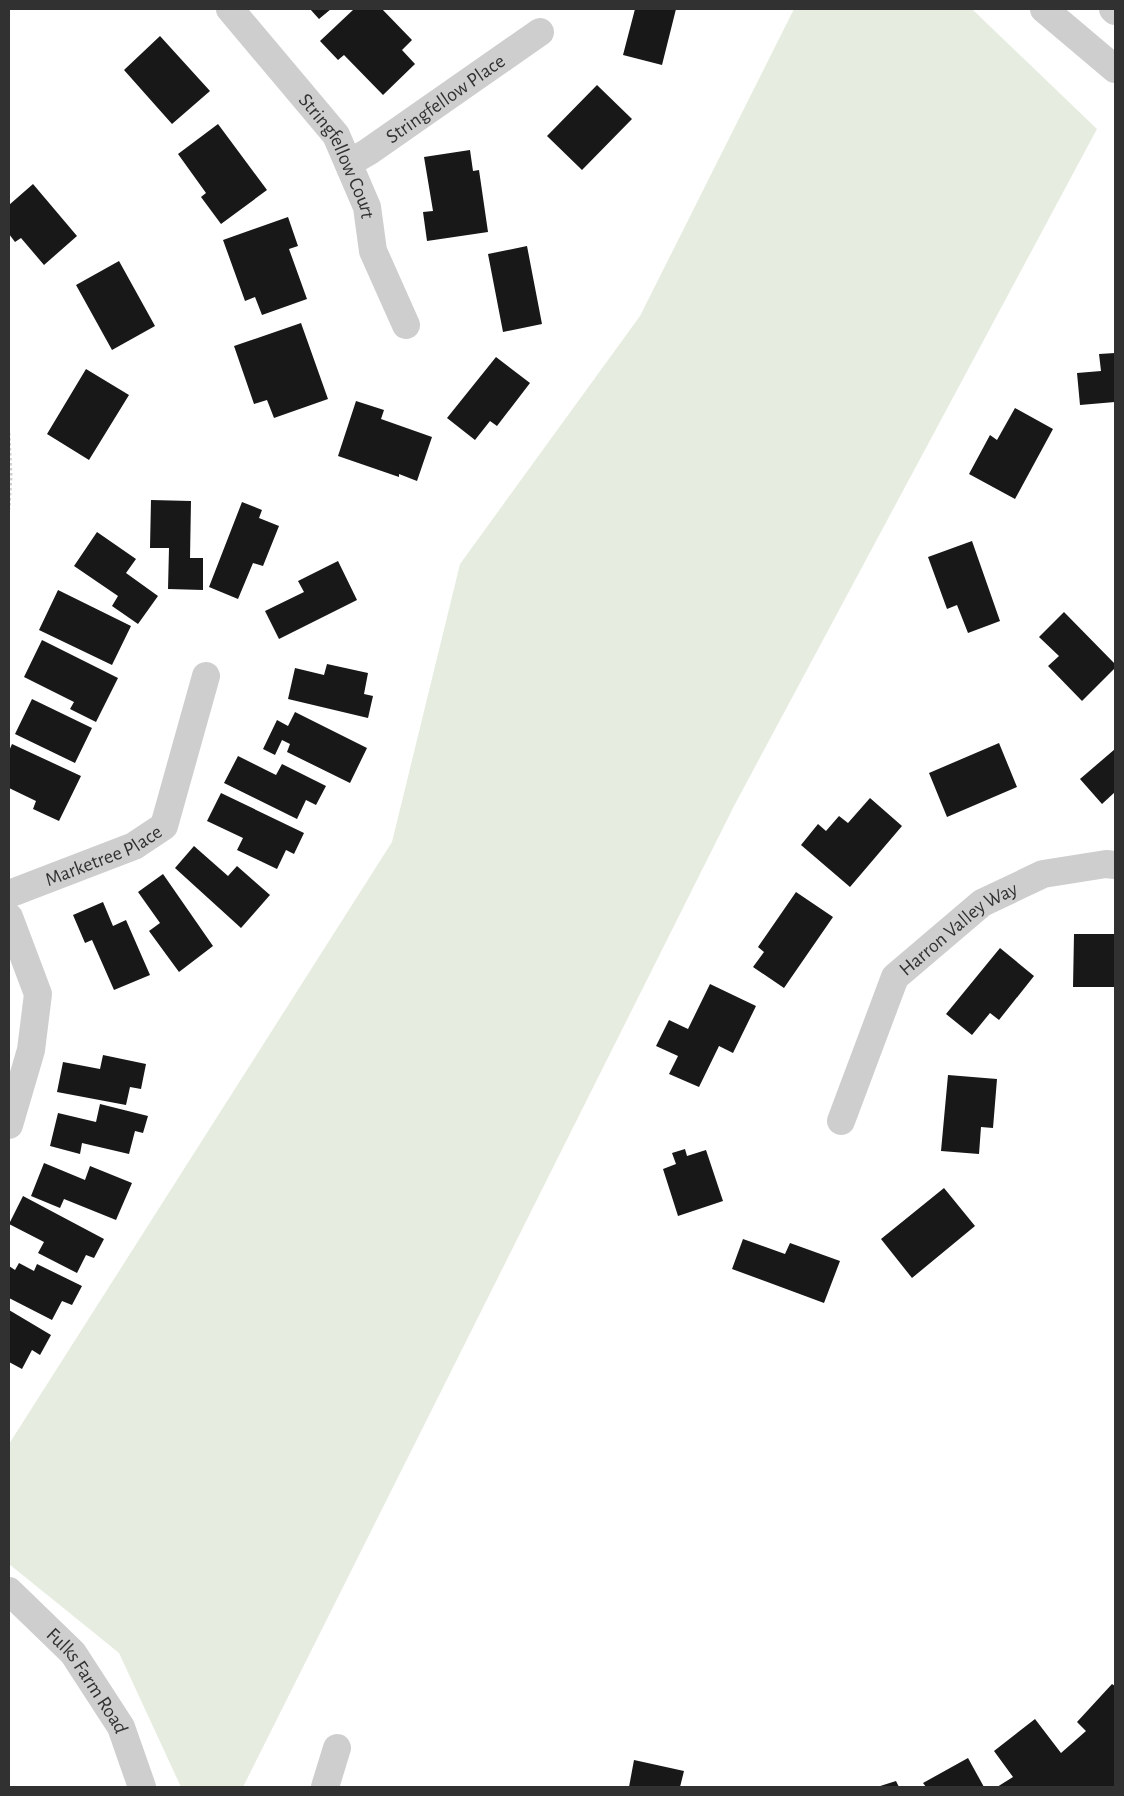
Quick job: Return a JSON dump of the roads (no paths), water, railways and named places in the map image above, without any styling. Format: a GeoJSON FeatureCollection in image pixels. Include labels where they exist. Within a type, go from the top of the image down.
{"type":"FeatureCollection","features":[{"type":"Feature","properties":{"kind":"street","name":"Stringfellow Court"},"geometry":{"type":"LineString","coordinates":[[230,9],[336,135],[367,207],[373,251],[406,325]]}},
{"type":"Feature","properties":{"kind":"street"},"geometry":{"type":"LineString","coordinates":[[1044,9],[1115,69]]}},
{"type":"Feature","properties":{"kind":"street","name":"Stringfellow Place"},"geometry":{"type":"LineString","coordinates":[[349,163],[368,152],[540,32]]}},
{"type":"Feature","properties":{"kind":"street","name":"Marketree Place"},"geometry":{"type":"LineString","coordinates":[[9,894],[134,846],[164,826],[206,676]]}},
{"type":"Feature","properties":{"kind":"street","name":"Harron Valley Way"},"geometry":{"type":"LineString","coordinates":[[841,1121],[896,977],[982,903],[1043,874],[1106,864],[1115,865]]}},
{"type":"Feature","properties":{"kind":"street"},"geometry":{"type":"LineString","coordinates":[[9,917],[38,994],[31,1050],[9,1125]]}},
{"type":"Feature","properties":{"kind":"street","name":"Fulks Farm Road"},"geometry":{"type":"LineString","coordinates":[[9,1591],[73,1652],[121,1727],[142,1787]]}},
{"type":"Feature","properties":{"kind":"street"},"geometry":{"type":"LineString","coordinates":[[325,1787],[336,1748]]}}]}
